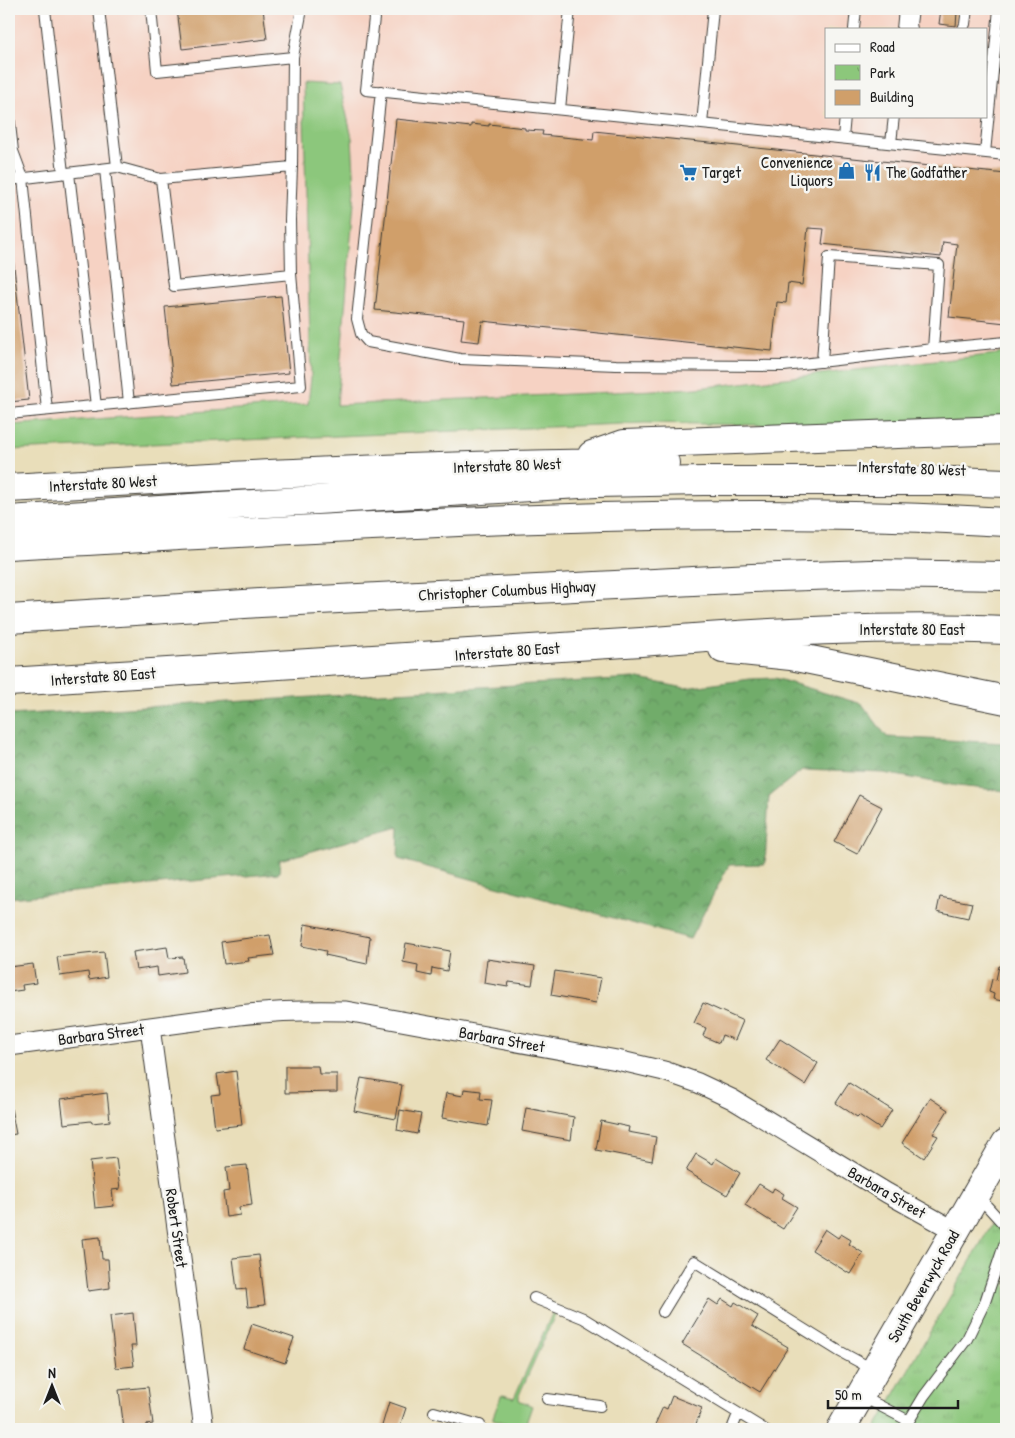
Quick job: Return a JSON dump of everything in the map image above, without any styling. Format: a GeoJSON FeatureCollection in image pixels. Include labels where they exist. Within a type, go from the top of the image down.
{"type":"FeatureCollection","features":[{"type":"Feature","properties":{"kind":"main road"},"geometry":{"type":"LineString","coordinates":[[568,463],[624,444],[1006,430]]}},
{"type":"Feature","properties":{"kind":"main road","name":"Interstate 80 West"},"geometry":{"type":"LineString","coordinates":[[9,488],[348,470],[568,463],[730,464],[947,468],[1006,471]]}},
{"type":"Feature","properties":{"kind":"main road"},"geometry":{"type":"LineString","coordinates":[[9,520],[596,483],[702,480],[1006,483]]}},
{"type":"Feature","properties":{"kind":"main road"},"geometry":{"type":"LineString","coordinates":[[9,545],[518,520],[669,515],[820,515],[1006,522]]}},
{"type":"Feature","properties":{"kind":"main road","name":"Christopher Columbus Highway"},"geometry":{"type":"LineString","coordinates":[[9,619],[260,603],[752,578],[871,574],[1006,576]]}},
{"type":"Feature","properties":{"kind":"main road","name":"Interstate 80 East"},"geometry":{"type":"LineString","coordinates":[[9,682],[731,635],[864,629],[1006,630]]}},
{"type":"Feature","properties":{"kind":"main road"},"geometry":{"type":"LineString","coordinates":[[641,642],[791,656],[1006,700]]}},
{"type":"Feature","properties":{"kind":"main road","name":"South Beverwyck Road"},"geometry":{"type":"LineString","coordinates":[[841,1429],[1006,1143]]}},
{"type":"Feature","properties":{"kind":"street","name":"Barbara Street"},"geometry":{"type":"LineString","coordinates":[[9,1046],[270,1012],[310,1010],[346,1012],[617,1060],[664,1071],[698,1083],[732,1099],[887,1193],[955,1231]]}},
{"type":"Feature","properties":{"kind":"street","name":"Robert Street"},"geometry":{"type":"LineString","coordinates":[[150,1027],[204,1429]]}},
{"type":"Feature","properties":{"kind":"lane"},"geometry":{"type":"LineString","coordinates":[[45,9],[96,406]]}},
{"type":"Feature","properties":{"kind":"lane"},"geometry":{"type":"LineString","coordinates":[[99,9],[117,167]]}},
{"type":"Feature","properties":{"kind":"lane"},"geometry":{"type":"LineString","coordinates":[[151,9],[157,71],[293,57]]}},
{"type":"Feature","properties":{"kind":"lane"},"geometry":{"type":"LineString","coordinates":[[9,414],[301,386],[291,274],[290,220],[293,57],[302,9]]}},
{"type":"Feature","properties":{"kind":"lane"},"geometry":{"type":"LineString","coordinates":[[375,9],[366,90],[1006,155]]}},
{"type":"Feature","properties":{"kind":"lane"},"geometry":{"type":"LineString","coordinates":[[560,109],[570,9]]}},
{"type":"Feature","properties":{"kind":"lane"},"geometry":{"type":"LineString","coordinates":[[702,124],[713,9]]}},
{"type":"Feature","properties":{"kind":"lane"},"geometry":{"type":"LineString","coordinates":[[854,28],[856,9]]}},
{"type":"Feature","properties":{"kind":"lane"},"geometry":{"type":"LineString","coordinates":[[902,28],[904,9]]}},
{"type":"Feature","properties":{"kind":"lane"},"geometry":{"type":"LineString","coordinates":[[912,28],[913,9]]}},
{"type":"Feature","properties":{"kind":"lane"},"geometry":{"type":"LineString","coordinates":[[963,28],[967,9]]}},
{"type":"Feature","properties":{"kind":"lane"},"geometry":{"type":"LineString","coordinates":[[988,94],[990,56],[999,9]]}},
{"type":"Feature","properties":{"kind":"lane"},"geometry":{"type":"LineString","coordinates":[[381,91],[357,319],[361,334],[368,342],[460,359],[655,365],[784,366],[1006,342]]}},
{"type":"Feature","properties":{"kind":"lane"},"geometry":{"type":"LineString","coordinates":[[9,115],[12,151],[23,178],[47,410]]}},
{"type":"Feature","properties":{"kind":"lane"},"geometry":{"type":"LineString","coordinates":[[843,138],[845,118]]}},
{"type":"Feature","properties":{"kind":"lane"},"geometry":{"type":"LineString","coordinates":[[892,143],[894,118]]}},
{"type":"Feature","properties":{"kind":"lane"},"geometry":{"type":"LineString","coordinates":[[985,152],[987,118]]}},
{"type":"Feature","properties":{"kind":"lane"},"geometry":{"type":"LineString","coordinates":[[9,180],[117,167],[161,179],[292,167]]}},
{"type":"Feature","properties":{"kind":"lane"},"geometry":{"type":"LineString","coordinates":[[105,169],[129,403]]}},
{"type":"Feature","properties":{"kind":"lane"},"geometry":{"type":"LineString","coordinates":[[161,179],[174,286],[291,274]]}},
{"type":"Feature","properties":{"kind":"lane"},"geometry":{"type":"LineString","coordinates":[[822,362],[829,257],[939,266],[933,349]]}},
{"type":"Feature","properties":{"kind":"lane"},"geometry":{"type":"LineString","coordinates":[[976,1194],[1006,1227]]}},
{"type":"Feature","properties":{"kind":"lane"},"geometry":{"type":"LineString","coordinates":[[860,1396],[907,1425],[924,1396],[967,1338],[985,1302],[1006,1239]]}},
{"type":"Feature","properties":{"kind":"lane"},"geometry":{"type":"LineString","coordinates":[[663,1312],[694,1261],[839,1351],[875,1370]]}},
{"type":"Feature","properties":{"kind":"lane"},"geometry":{"type":"LineString","coordinates":[[534,1298],[583,1318],[764,1429]]}},
{"type":"Feature","properties":{"kind":"lane"},"geometry":{"type":"LineString","coordinates":[[547,1399],[600,1406]]}},
{"type":"Feature","properties":{"kind":"lane"},"geometry":{"type":"LineString","coordinates":[[434,1412],[480,1426]]}},
{"type":"Feature","properties":{"kind":"lane"},"geometry":{"type":"LineString","coordinates":[[732,1429],[738,1414]]}},
{"type":"Feature","properties":{"kind":"shaded area"},"geometry":{"type":"Polygon","coordinates":[[[9,9],[1006,9],[1006,353],[697,388],[336,405],[355,190],[303,83],[311,378],[308,404],[9,425],[9,9]]]}},
{"type":"Feature","properties":{"kind":"green space"},"geometry":{"type":"Polygon","coordinates":[[[303,83],[340,85],[352,138],[355,190],[337,405],[697,388],[1006,353],[1006,420],[869,427],[645,423],[9,450],[9,425],[308,404],[311,378],[303,83]]]}},
{"type":"Feature","properties":{"kind":"green space"},"geometry":{"type":"Polygon","coordinates":[[[634,678],[685,688],[750,679],[775,678],[862,704],[887,737],[1006,743],[1006,791],[957,786],[884,773],[802,770],[769,796],[765,864],[729,865],[690,939],[398,859],[399,827],[280,860],[279,873],[9,898],[9,715],[634,678]]]}},
{"type":"Feature","properties":{"kind":"green space"},"geometry":{"type":"Polygon","coordinates":[[[1006,1199],[1006,1429],[875,1429],[911,1365],[1006,1199]]]}},
{"type":"Feature","properties":{"kind":"green space"},"geometry":{"type":"Polygon","coordinates":[[[552,1314],[555,1315],[519,1395],[519,1400],[532,1406],[524,1429],[510,1425],[508,1429],[504,1429],[506,1423],[493,1419],[501,1396],[514,1398],[552,1314]]]}},
{"type":"Feature","properties":{"kind":"building"},"geometry":{"type":"Polygon","coordinates":[[[177,9],[263,9],[267,39],[182,49],[177,9]]]}},
{"type":"Feature","properties":{"kind":"building"},"geometry":{"type":"Polygon","coordinates":[[[941,9],[965,9],[965,13],[957,12],[956,26],[939,24],[941,9]]]}},
{"type":"Feature","properties":{"kind":"building"},"geometry":{"type":"Polygon","coordinates":[[[396,119],[471,127],[471,124],[489,126],[489,124],[543,131],[542,135],[593,140],[594,131],[1006,174],[1006,323],[949,317],[957,244],[943,242],[941,257],[822,244],[824,229],[808,228],[802,285],[788,283],[786,303],[777,302],[772,351],[482,321],[479,342],[461,340],[464,319],[375,310],[396,119]]]}},
{"type":"Feature","properties":{"kind":"building"},"geometry":{"type":"Polygon","coordinates":[[[9,231],[29,400],[9,402],[9,231]]]}},
{"type":"Feature","properties":{"kind":"building"},"geometry":{"type":"Polygon","coordinates":[[[281,296],[289,373],[173,384],[165,307],[281,296]]]}},
{"type":"Feature","properties":{"kind":"building"},"geometry":{"type":"Polygon","coordinates":[[[859,795],[882,807],[857,854],[834,842],[859,795]]]}},
{"type":"Feature","properties":{"kind":"building"},"geometry":{"type":"Polygon","coordinates":[[[940,897],[972,903],[968,918],[937,911],[940,897]]]}},
{"type":"Feature","properties":{"kind":"building"},"geometry":{"type":"Polygon","coordinates":[[[305,924],[370,937],[367,964],[325,955],[326,951],[302,946],[305,924]]]}},
{"type":"Feature","properties":{"kind":"building"},"geometry":{"type":"Polygon","coordinates":[[[270,935],[274,955],[248,958],[249,961],[224,964],[221,942],[270,935]]]}},
{"type":"Feature","properties":{"kind":"building"},"geometry":{"type":"Polygon","coordinates":[[[406,943],[450,951],[447,971],[432,968],[431,976],[417,973],[418,965],[403,962],[406,943]]]}},
{"type":"Feature","properties":{"kind":"building"},"geometry":{"type":"Polygon","coordinates":[[[167,947],[169,958],[183,957],[185,972],[158,976],[157,967],[136,970],[133,952],[167,947]]]}},
{"type":"Feature","properties":{"kind":"building"},"geometry":{"type":"Polygon","coordinates":[[[104,952],[107,977],[89,980],[88,972],[60,976],[57,957],[104,952]]]}},
{"type":"Feature","properties":{"kind":"building"},"geometry":{"type":"Polygon","coordinates":[[[1005,957],[1006,1002],[993,999],[994,994],[989,992],[992,979],[996,980],[999,966],[1003,967],[1005,957]]]}},
{"type":"Feature","properties":{"kind":"building"},"geometry":{"type":"Polygon","coordinates":[[[487,959],[535,966],[532,985],[509,982],[508,987],[484,983],[487,959]]]}},
{"type":"Feature","properties":{"kind":"building"},"geometry":{"type":"Polygon","coordinates":[[[33,964],[36,983],[22,985],[23,990],[9,992],[9,967],[33,964]]]}},
{"type":"Feature","properties":{"kind":"building"},"geometry":{"type":"Polygon","coordinates":[[[555,971],[601,978],[596,1003],[551,995],[555,971]]]}},
{"type":"Feature","properties":{"kind":"building"},"geometry":{"type":"Polygon","coordinates":[[[703,1003],[743,1021],[735,1040],[722,1035],[719,1043],[703,1036],[706,1028],[694,1023],[703,1003]]]}},
{"type":"Feature","properties":{"kind":"building"},"geometry":{"type":"Polygon","coordinates":[[[780,1039],[818,1063],[805,1085],[766,1060],[780,1039]]]}},
{"type":"Feature","properties":{"kind":"building"},"geometry":{"type":"Polygon","coordinates":[[[285,1066],[318,1066],[319,1074],[337,1074],[337,1092],[285,1093],[285,1066]]]}},
{"type":"Feature","properties":{"kind":"building"},"geometry":{"type":"Polygon","coordinates":[[[236,1071],[242,1125],[215,1128],[211,1095],[220,1094],[217,1074],[236,1071]]]}},
{"type":"Feature","properties":{"kind":"building"},"geometry":{"type":"Polygon","coordinates":[[[361,1078],[402,1085],[396,1119],[354,1111],[361,1078]]]}},
{"type":"Feature","properties":{"kind":"building"},"geometry":{"type":"Polygon","coordinates":[[[849,1083],[892,1110],[880,1129],[836,1103],[849,1083]]]}},
{"type":"Feature","properties":{"kind":"building"},"geometry":{"type":"Polygon","coordinates":[[[464,1089],[481,1091],[480,1099],[492,1100],[488,1126],[442,1118],[446,1093],[463,1096],[464,1089]]]}},
{"type":"Feature","properties":{"kind":"building"},"geometry":{"type":"Polygon","coordinates":[[[107,1093],[110,1121],[64,1124],[61,1099],[107,1093]]]}},
{"type":"Feature","properties":{"kind":"building"},"geometry":{"type":"Polygon","coordinates":[[[930,1098],[948,1110],[933,1134],[938,1136],[924,1158],[902,1143],[930,1098]]]}},
{"type":"Feature","properties":{"kind":"building"},"geometry":{"type":"Polygon","coordinates":[[[9,1108],[11,1108],[16,1134],[9,1135],[9,1108]]]}},
{"type":"Feature","properties":{"kind":"building"},"geometry":{"type":"Polygon","coordinates":[[[526,1108],[574,1117],[571,1140],[522,1131],[526,1108]]]}},
{"type":"Feature","properties":{"kind":"building"},"geometry":{"type":"Polygon","coordinates":[[[400,1110],[421,1114],[417,1134],[397,1130],[400,1110]]]}},
{"type":"Feature","properties":{"kind":"building"},"geometry":{"type":"Polygon","coordinates":[[[601,1121],[629,1127],[628,1132],[656,1137],[652,1161],[596,1150],[601,1121]]]}},
{"type":"Feature","properties":{"kind":"building"},"geometry":{"type":"Polygon","coordinates":[[[696,1154],[713,1164],[716,1158],[740,1173],[727,1195],[686,1171],[696,1154]]]}},
{"type":"Feature","properties":{"kind":"building"},"geometry":{"type":"Polygon","coordinates":[[[116,1158],[120,1189],[112,1190],[114,1206],[95,1208],[90,1161],[116,1158]]]}},
{"type":"Feature","properties":{"kind":"building"},"geometry":{"type":"Polygon","coordinates":[[[247,1165],[252,1205],[239,1207],[240,1215],[226,1217],[223,1192],[229,1191],[226,1167],[247,1165]]]}},
{"type":"Feature","properties":{"kind":"building"},"geometry":{"type":"Polygon","coordinates":[[[759,1184],[772,1192],[774,1188],[784,1194],[782,1198],[797,1207],[783,1229],[745,1205],[759,1184]]]}},
{"type":"Feature","properties":{"kind":"building"},"geometry":{"type":"Polygon","coordinates":[[[825,1229],[838,1238],[841,1234],[851,1240],[849,1244],[863,1253],[850,1274],[812,1250],[825,1229]]]}},
{"type":"Feature","properties":{"kind":"building"},"geometry":{"type":"Polygon","coordinates":[[[100,1237],[102,1259],[108,1259],[110,1288],[88,1291],[82,1239],[100,1237]]]}},
{"type":"Feature","properties":{"kind":"building"},"geometry":{"type":"Polygon","coordinates":[[[259,1255],[265,1305],[248,1307],[246,1289],[237,1290],[233,1258],[259,1255]]]}},
{"type":"Feature","properties":{"kind":"building"},"geometry":{"type":"Polygon","coordinates":[[[709,1299],[718,1305],[722,1299],[733,1306],[735,1302],[758,1316],[752,1326],[788,1347],[760,1392],[682,1344],[709,1299]]]}},
{"type":"Feature","properties":{"kind":"building"},"geometry":{"type":"Polygon","coordinates":[[[133,1313],[136,1346],[131,1346],[134,1366],[116,1368],[110,1316],[133,1313]]]}},
{"type":"Feature","properties":{"kind":"building"},"geometry":{"type":"Polygon","coordinates":[[[252,1324],[294,1338],[285,1363],[244,1349],[252,1324]]]}},
{"type":"Feature","properties":{"kind":"building"},"geometry":{"type":"Polygon","coordinates":[[[148,1387],[153,1424],[146,1425],[146,1429],[124,1429],[119,1390],[148,1387]]]}},
{"type":"Feature","properties":{"kind":"building"},"geometry":{"type":"Polygon","coordinates":[[[672,1396],[702,1408],[694,1429],[653,1429],[663,1407],[667,1409],[672,1396]]]}},
{"type":"Feature","properties":{"kind":"building"},"geometry":{"type":"Polygon","coordinates":[[[389,1402],[406,1408],[399,1429],[381,1429],[389,1402]]]}},
{"type":"Feature","properties":{"kind":"place","name":"Convenience Liquors"},"geometry":{"type":"Point","coordinates":[847,171]}},
{"type":"Feature","properties":{"kind":"place","name":"Target"},"geometry":{"type":"Point","coordinates":[688,172]}},
{"type":"Feature","properties":{"kind":"place","name":"The Godfather"},"geometry":{"type":"Point","coordinates":[872,172]}}]}
